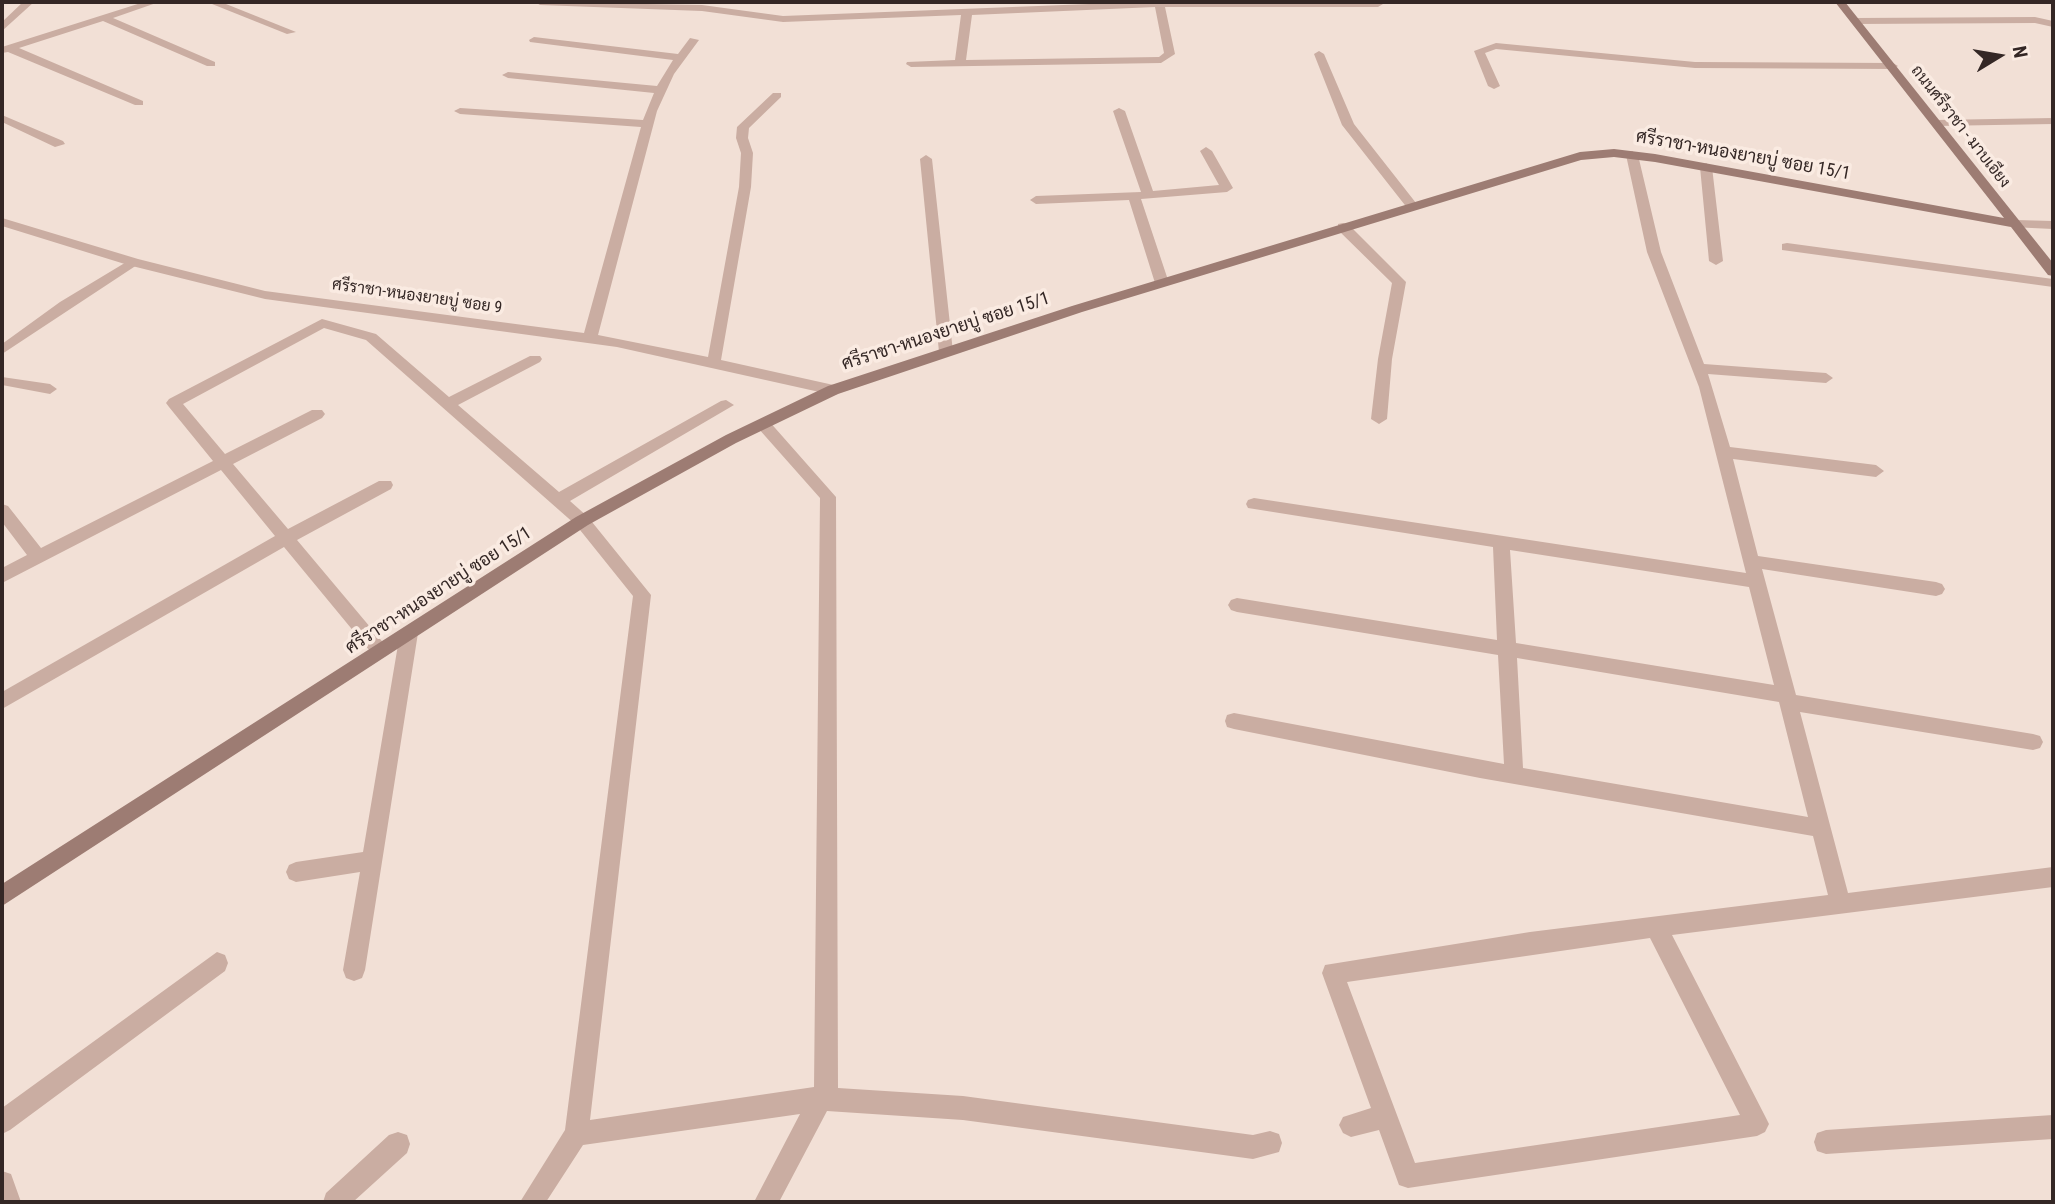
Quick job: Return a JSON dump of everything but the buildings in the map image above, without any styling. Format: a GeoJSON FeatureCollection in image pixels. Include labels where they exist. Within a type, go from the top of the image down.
{"type":"FeatureCollection","features":[{"type":"Feature","properties":{"kind":"street"},"geometry":{"type":"LineString","coordinates":[[2,28],[29,2]]}},
{"type":"Feature","properties":{"kind":"street"},"geometry":{"type":"LineString","coordinates":[[5,49],[154,2]]}},
{"type":"Feature","properties":{"kind":"street"},"geometry":{"type":"LineString","coordinates":[[212,2],[291,32]]}},
{"type":"Feature","properties":{"kind":"street"},"geometry":{"type":"LineString","coordinates":[[542,2],[736,7],[783,19],[1160,3],[1378,4],[1377,2]]}},
{"type":"Feature","properties":{"kind":"street","name":"ถนนศรีราชา - มาบเอียง"},"geometry":{"type":"LineString","coordinates":[[1840,2],[2053,272]]}},
{"type":"Feature","properties":{"kind":"street"},"geometry":{"type":"LineString","coordinates":[[911,64],[1161,60],[1170,54],[1160,3]]}},
{"type":"Feature","properties":{"kind":"street"},"geometry":{"type":"LineString","coordinates":[[960,64],[967,12]]}},
{"type":"Feature","properties":{"kind":"street"},"geometry":{"type":"LineString","coordinates":[[103,18],[211,64]]}},
{"type":"Feature","properties":{"kind":"street"},"geometry":{"type":"LineString","coordinates":[[1856,21],[2035,20],[2053,24]]}},
{"type":"Feature","properties":{"kind":"street"},"geometry":{"type":"LineString","coordinates":[[534,40],[681,58]]}},
{"type":"Feature","properties":{"kind":"street"},"geometry":{"type":"LineString","coordinates":[[590,338],[647,124],[661,90],[694,40]]}},
{"type":"Feature","properties":{"kind":"street"},"geometry":{"type":"LineString","coordinates":[[1494,86],[1479,51],[1496,46],[1696,65],[1893,66]]}},
{"type":"Feature","properties":{"kind":"street"},"geometry":{"type":"LineString","coordinates":[[5,49],[139,103]]}},
{"type":"Feature","properties":{"kind":"street"},"geometry":{"type":"LineString","coordinates":[[1319,54],[1348,125],[1412,206]]}},
{"type":"Feature","properties":{"kind":"street"},"geometry":{"type":"LineString","coordinates":[[508,75],[661,90]]}},
{"type":"Feature","properties":{"kind":"street"},"geometry":{"type":"LineString","coordinates":[[713,363],[745,187],[747,153],[742,138],[743,127],[777,95]]}},
{"type":"Feature","properties":{"kind":"street"},"geometry":{"type":"LineString","coordinates":[[460,111],[647,124]]}},
{"type":"Feature","properties":{"kind":"street"},"geometry":{"type":"LineString","coordinates":[[1119,111],[1162,283]]}},
{"type":"Feature","properties":{"kind":"street"},"geometry":{"type":"LineString","coordinates":[[2,118],[59,144]]}},
{"type":"Feature","properties":{"kind":"street"},"geometry":{"type":"LineString","coordinates":[[1036,200],[1141,196],[1227,187],[1206,151]]}},
{"type":"Feature","properties":{"kind":"street","name":"ศรีราชา-หนองยายบู่ ซอย 15/1"},"geometry":{"type":"LineString","coordinates":[[2,896],[582,522],[763,424],[833,390],[946,352],[1343,227],[1580,156],[1614,153],[1632,155],[2015,224]]}},
{"type":"Feature","properties":{"kind":"street"},"geometry":{"type":"LineString","coordinates":[[1632,155],[1654,252],[1699,368],[1723,452],[1841,905]]}},
{"type":"Feature","properties":{"kind":"street"},"geometry":{"type":"LineString","coordinates":[[926,159],[946,352]]}},
{"type":"Feature","properties":{"kind":"street"},"geometry":{"type":"LineString","coordinates":[[1706,167],[1716,261]]}},
{"type":"Feature","properties":{"kind":"street","name":"ศรีราชา-หนองยายบู่ ซอย 9"},"geometry":{"type":"LineString","coordinates":[[2,222],[133,262],[265,295],[590,338],[833,390]]}},
{"type":"Feature","properties":{"kind":"street"},"geometry":{"type":"LineString","coordinates":[[2015,224],[2053,225]]}},
{"type":"Feature","properties":{"kind":"street"},"geometry":{"type":"LineString","coordinates":[[1343,227],[1399,282],[1385,359],[1379,419]]}},
{"type":"Feature","properties":{"kind":"street"},"geometry":{"type":"LineString","coordinates":[[1787,247],[2053,283]]}},
{"type":"Feature","properties":{"kind":"street"},"geometry":{"type":"LineString","coordinates":[[380,652],[174,403],[322,323],[370,337],[582,522],[642,595],[576,1134],[531,1202]]}},
{"type":"Feature","properties":{"kind":"street"},"geometry":{"type":"LineString","coordinates":[[446,405],[535,359]]}},
{"type":"Feature","properties":{"kind":"street"},"geometry":{"type":"LineString","coordinates":[[1699,368],[1826,379]]}},
{"type":"Feature","properties":{"kind":"street"},"geometry":{"type":"LineString","coordinates":[[558,500],[726,405]]}},
{"type":"Feature","properties":{"kind":"street"},"geometry":{"type":"LineString","coordinates":[[2,576],[317,414]]}},
{"type":"Feature","properties":{"kind":"street"},"geometry":{"type":"LineString","coordinates":[[763,424],[828,497],[826,1089],[766,1202]]}},
{"type":"Feature","properties":{"kind":"street"},"geometry":{"type":"LineString","coordinates":[[1723,452],[1876,471]]}},
{"type":"Feature","properties":{"kind":"street"},"geometry":{"type":"LineString","coordinates":[[2,701],[286,538],[385,485]]}},
{"type":"Feature","properties":{"kind":"street"},"geometry":{"type":"LineString","coordinates":[[1254,504],[1756,581]]}},
{"type":"Feature","properties":{"kind":"street"},"geometry":{"type":"LineString","coordinates":[[2,510],[38,557]]}},
{"type":"Feature","properties":{"kind":"street"},"geometry":{"type":"LineString","coordinates":[[1501,543],[1514,775]]}},
{"type":"Feature","properties":{"kind":"street"},"geometry":{"type":"LineString","coordinates":[[1751,561],[1936,589]]}},
{"type":"Feature","properties":{"kind":"street"},"geometry":{"type":"LineString","coordinates":[[1237,605],[2033,742]]}},
{"type":"Feature","properties":{"kind":"street"},"geometry":{"type":"LineString","coordinates":[[354,970],[409,633]]}},
{"type":"Feature","properties":{"kind":"street"},"geometry":{"type":"LineString","coordinates":[[1234,721],[1514,775],[1820,828]]}},
{"type":"Feature","properties":{"kind":"street"},"geometry":{"type":"LineString","coordinates":[[296,873],[372,860]]}},
{"type":"Feature","properties":{"kind":"street"},"geometry":{"type":"LineString","coordinates":[[1657,929],[1757,1124],[1408,1176],[1333,973],[1530,943],[2053,877]]}},
{"type":"Feature","properties":{"kind":"street"},"geometry":{"type":"LineString","coordinates":[[2,1122],[217,963]]}},
{"type":"Feature","properties":{"kind":"street"},"geometry":{"type":"LineString","coordinates":[[576,1134],[820,1099],[963,1108],[1253,1147],[1270,1143]]}},
{"type":"Feature","properties":{"kind":"street"},"geometry":{"type":"LineString","coordinates":[[1351,1125],[1385,1117]]}},
{"type":"Feature","properties":{"kind":"street"},"geometry":{"type":"LineString","coordinates":[[1826,1142],[2053,1127]]}},
{"type":"Feature","properties":{"kind":"street"},"geometry":{"type":"LineString","coordinates":[[335,1202],[398,1143]]}},
{"type":"Feature","properties":{"kind":"street"},"geometry":{"type":"LineString","coordinates":[[2,1183],[9,1202]]}},
{"type":"Feature","properties":{"kind":"lane"},"geometry":{"type":"LineString","coordinates":[[1936,123],[2053,121]]}},
{"type":"Feature","properties":{"kind":"lane"},"geometry":{"type":"LineString","coordinates":[[2,350],[64,305],[133,262]]}},
{"type":"Feature","properties":{"kind":"lane"},"geometry":{"type":"LineString","coordinates":[[2,381],[50,388]]}}]}
